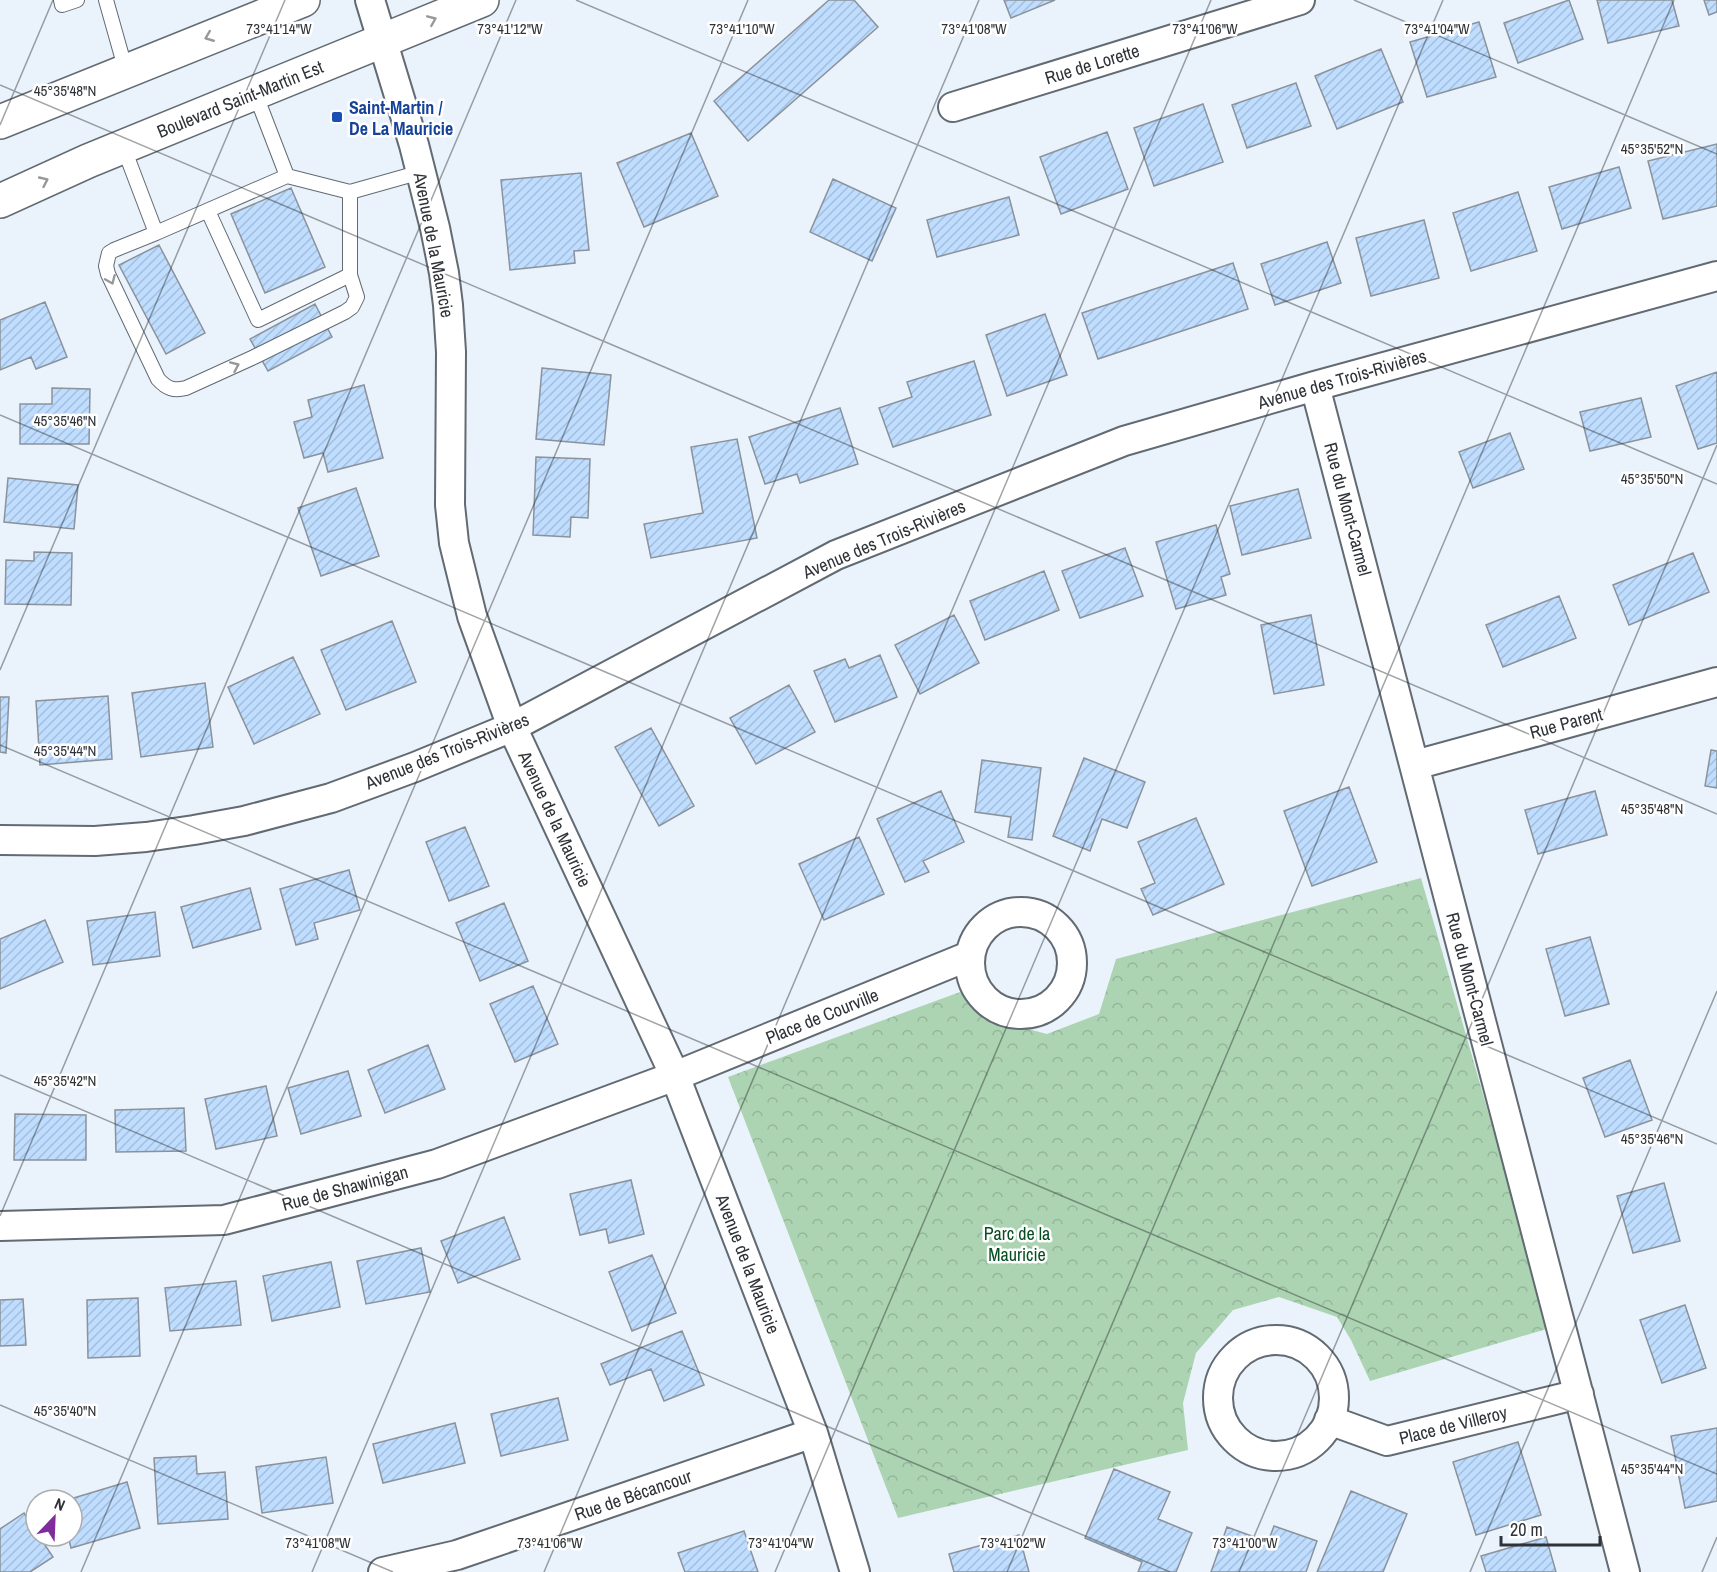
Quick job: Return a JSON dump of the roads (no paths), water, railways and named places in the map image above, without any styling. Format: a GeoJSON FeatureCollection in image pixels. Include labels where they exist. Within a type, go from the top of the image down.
{"type":"FeatureCollection","features":[{"type":"Feature","properties":{"kind":"main road"},"geometry":{"type":"LineString","coordinates":[[0,122],[303,0]]}},
{"type":"Feature","properties":{"kind":"main road","name":"Boulevard Saint-Martin Est"},"geometry":{"type":"LineString","coordinates":[[0,201],[123,146],[482,0]]}},
{"type":"Feature","properties":{"kind":"street","name":"Avenue de la Mauricie"},"geometry":{"type":"LineString","coordinates":[[369,0],[421,172],[435,228],[448,305],[452,383],[449,465],[454,543],[472,616],[513,727],[675,1076],[813,1433],[855,1572]]}},
{"type":"Feature","properties":{"kind":"street","name":"Rue de Lorette"},"geometry":{"type":"LineString","coordinates":[[953,107],[1300,0]]}},
{"type":"Feature","properties":{"kind":"street","name":"Avenue des Trois-Rivières"},"geometry":{"type":"LineString","coordinates":[[0,840],[95,841],[194,831],[244,821],[342,794],[513,727],[836,555],[1124,441],[1717,276]]}},
{"type":"Feature","properties":{"kind":"street","name":"Rue du Mont-Carmel"},"geometry":{"type":"LineString","coordinates":[[1315,386],[1625,1572]]}},
{"type":"Feature","properties":{"kind":"street","name":"Rue Parent"},"geometry":{"type":"LineString","coordinates":[[1415,765],[1717,682]]}},
{"type":"Feature","properties":{"kind":"street","name":"Place de Courville"},"geometry":{"type":"LineString","coordinates":[[675,1076],[969,956]]}},
{"type":"Feature","properties":{"kind":"street","name":"Rue de Shawinigan"},"geometry":{"type":"LineString","coordinates":[[0,1226],[224,1220],[437,1164],[675,1076]]}},
{"type":"Feature","properties":{"kind":"street"},"geometry":{"type":"LineString","coordinates":[[1284,1341],[1301,1346],[1316,1356],[1327,1369],[1333,1386],[1334,1403],[1329,1420],[1319,1437],[1304,1449],[1286,1455],[1266,1455],[1248,1449],[1233,1437],[1223,1420],[1218,1404],[1219,1386],[1225,1370],[1236,1356],[1250,1346],[1259,1343],[1284,1341]]}},
{"type":"Feature","properties":{"kind":"street","name":"Place de Villeroy"},"geometry":{"type":"LineString","coordinates":[[1329,1420],[1388,1441],[1579,1394]]}},
{"type":"Feature","properties":{"kind":"street","name":"Rue de Bécancour"},"geometry":{"type":"LineString","coordinates":[[383,1572],[459,1564],[813,1433]]}},
{"type":"Feature","properties":{"kind":"lane"},"geometry":{"type":"LineString","coordinates":[[61,0],[62,5],[77,0]]}},
{"type":"Feature","properties":{"kind":"lane"},"geometry":{"type":"LineString","coordinates":[[106,0],[126,71]]}},
{"type":"Feature","properties":{"kind":"lane"},"geometry":{"type":"LineString","coordinates":[[255,93],[287,176]]}},
{"type":"Feature","properties":{"kind":"lane"},"geometry":{"type":"LineString","coordinates":[[123,146],[156,233]]}},
{"type":"Feature","properties":{"kind":"lane"},"geometry":{"type":"LineString","coordinates":[[350,192],[350,275],[357,297],[352,307],[254,357],[186,388],[177,390],[169,388],[158,379],[108,274],[106,266],[109,253],[287,176],[350,192],[421,172]]}},
{"type":"Feature","properties":{"kind":"lane"},"geometry":{"type":"LineString","coordinates":[[208,211],[258,320],[350,275]]}},
{"type":"Feature","properties":{"kind":"place","name":"Saint-Martin / De La Mauricie"},"geometry":{"type":"Point","coordinates":[337,117]}},
{"type":"Feature","properties":{"kind":"park label","name":"Parc de la Mauricie"},"geometry":{"type":"Point","coordinates":[1017,1243]}}]}
